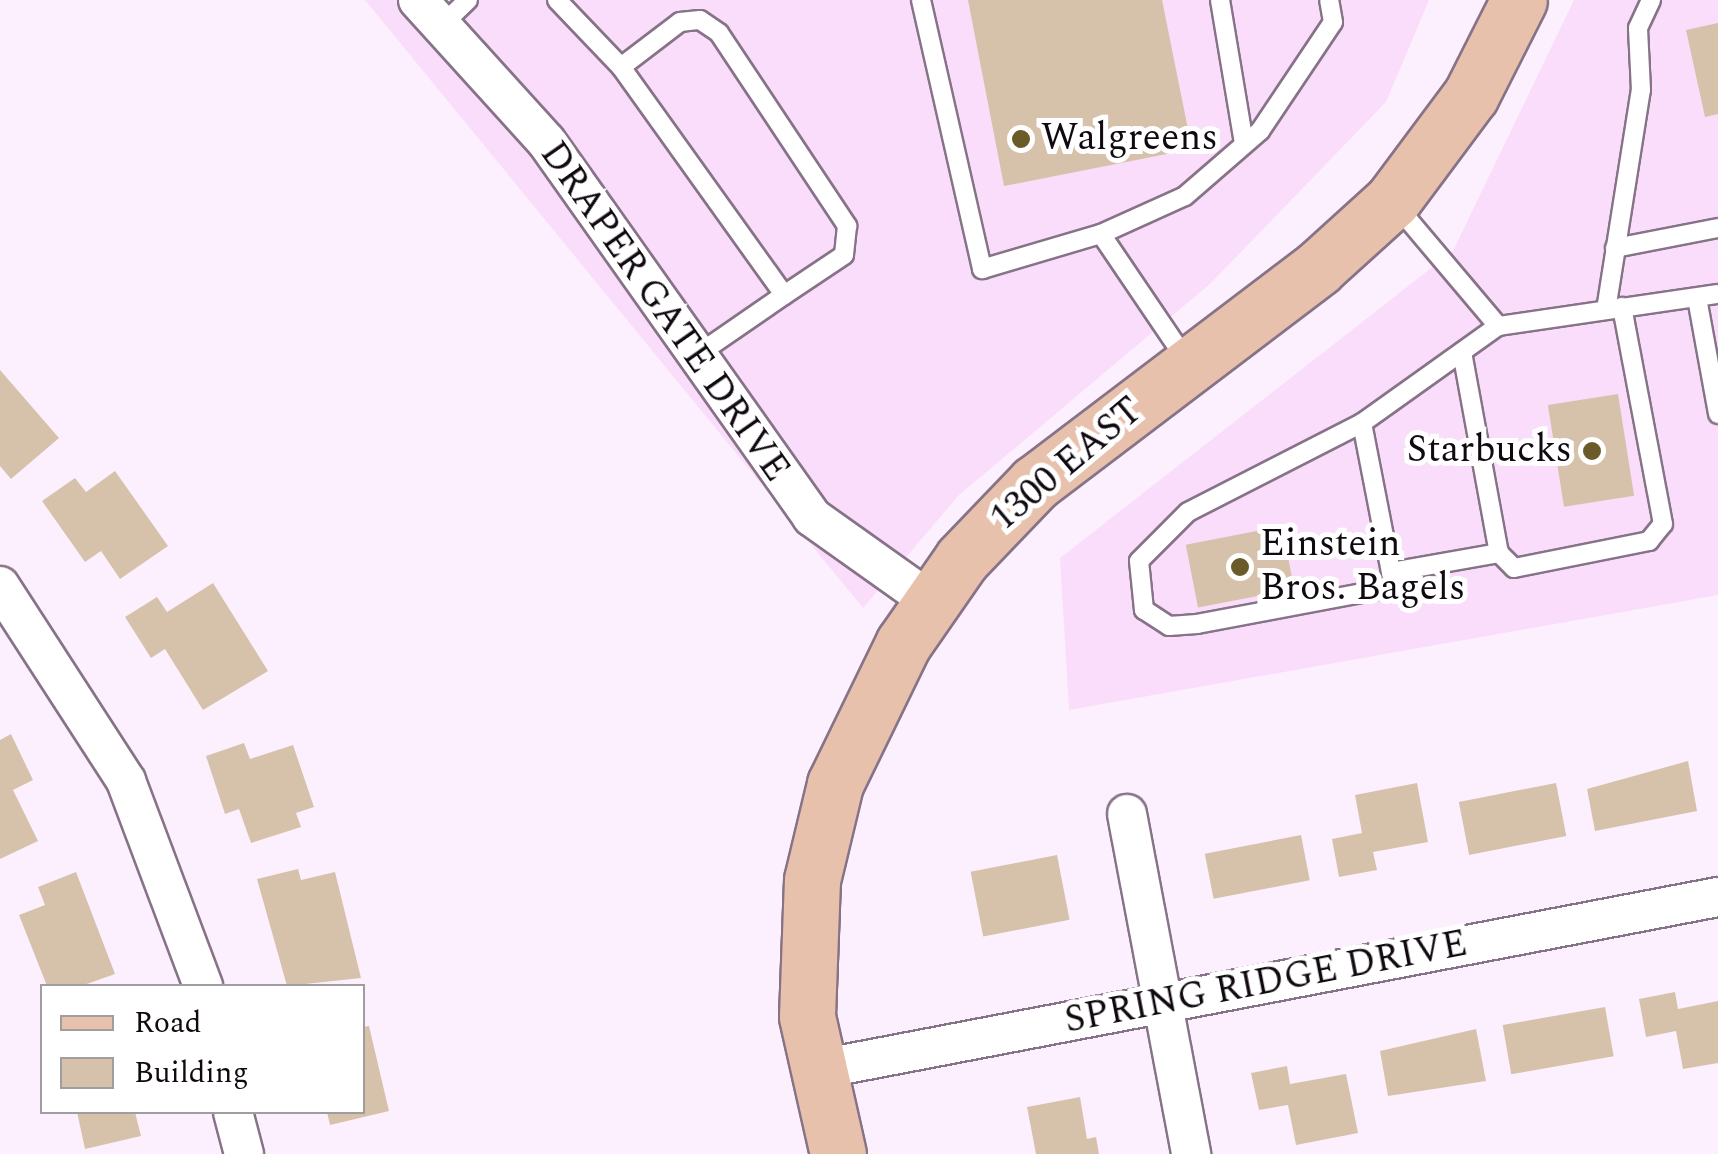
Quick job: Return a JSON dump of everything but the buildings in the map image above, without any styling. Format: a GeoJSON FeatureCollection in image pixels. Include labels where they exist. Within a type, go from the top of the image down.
{"type":"FeatureCollection","features":[{"type":"Feature","properties":{"kind":"main road","name":"1300 EAST"},"geometry":{"type":"LineString","coordinates":[[838,1154],[815,1070],[804,970],[820,835],[854,736],[930,602],[1035,483],[1190,365],[1392,200],[1471,95],[1519,0]]}},
{"type":"Feature","properties":{"kind":"street","name":"DRAPER GATE DRIVE"},"geometry":{"type":"LineString","coordinates":[[443,8],[546,141],[694,357],[812,518],[930,602]]}},
{"type":"Feature","properties":{"kind":"street"},"geometry":{"type":"LineString","coordinates":[[0,586],[126,781],[202,984]]}},
{"type":"Feature","properties":{"kind":"street"},"geometry":{"type":"LineString","coordinates":[[1128,814],[1191,1154]]}},
{"type":"Feature","properties":{"kind":"street","name":"SPRING RIDGE DRIVE"},"geometry":{"type":"LineString","coordinates":[[815,1070],[1718,897]]}},
{"type":"Feature","properties":{"kind":"street"},"geometry":{"type":"LineString","coordinates":[[234,1114],[244,1154]]}},
{"type":"Feature","properties":{"kind":"lane"},"geometry":{"type":"LineString","coordinates":[[558,0],[621,68],[784,295]]}},
{"type":"Feature","properties":{"kind":"lane"},"geometry":{"type":"LineString","coordinates":[[1220,0],[1244,144]]}},
{"type":"Feature","properties":{"kind":"lane"},"geometry":{"type":"LineString","coordinates":[[924,9],[982,270],[1101,234],[1185,196],[1260,130],[1333,22],[1329,0]]}},
{"type":"Feature","properties":{"kind":"lane"},"geometry":{"type":"LineString","coordinates":[[1462,352],[1499,553],[1514,568],[1650,541],[1664,524],[1614,308],[1615,248],[1640,59],[1638,28],[1651,0]]}},
{"type":"Feature","properties":{"kind":"lane"},"geometry":{"type":"LineString","coordinates":[[621,68],[680,22],[700,20],[718,33],[847,226],[844,255],[694,357]]}},
{"type":"Feature","properties":{"kind":"lane"},"geometry":{"type":"LineString","coordinates":[[1392,200],[1498,326]]}},
{"type":"Feature","properties":{"kind":"lane"},"geometry":{"type":"LineString","coordinates":[[1615,248],[1718,228]]}},
{"type":"Feature","properties":{"kind":"lane"},"geometry":{"type":"LineString","coordinates":[[1101,234],[1190,365]]}},
{"type":"Feature","properties":{"kind":"lane"},"geometry":{"type":"LineString","coordinates":[[1362,423],[1394,587],[1169,626],[1138,598],[1139,561],[1188,512],[1362,423],[1498,326],[1718,294]]}},
{"type":"Feature","properties":{"kind":"lane"},"geometry":{"type":"LineString","coordinates":[[1697,298],[1718,414]]}},
{"type":"Feature","properties":{"kind":"lane"},"geometry":{"type":"LineString","coordinates":[[1391,572],[1499,553]]}},
{"type":"Feature","properties":{"kind":"shaded area"},"geometry":{"type":"Polygon","coordinates":[[[365,0],[1429,0],[1386,102],[1211,283],[958,496],[863,608],[365,0]]]}},
{"type":"Feature","properties":{"kind":"shaded area"},"geometry":{"type":"Polygon","coordinates":[[[1574,0],[1718,0],[1718,595],[1069,710],[1060,558],[1453,251],[1574,0]]]}},
{"type":"Feature","properties":{"kind":"place","name":"Walgreens"},"geometry":{"type":"Point","coordinates":[1021,139]}},
{"type":"Feature","properties":{"kind":"place","name":"Starbucks"},"geometry":{"type":"Point","coordinates":[1592,451]}},
{"type":"Feature","properties":{"kind":"place","name":"Einstein Bros. Bagels"},"geometry":{"type":"Point","coordinates":[1240,567]}}]}
